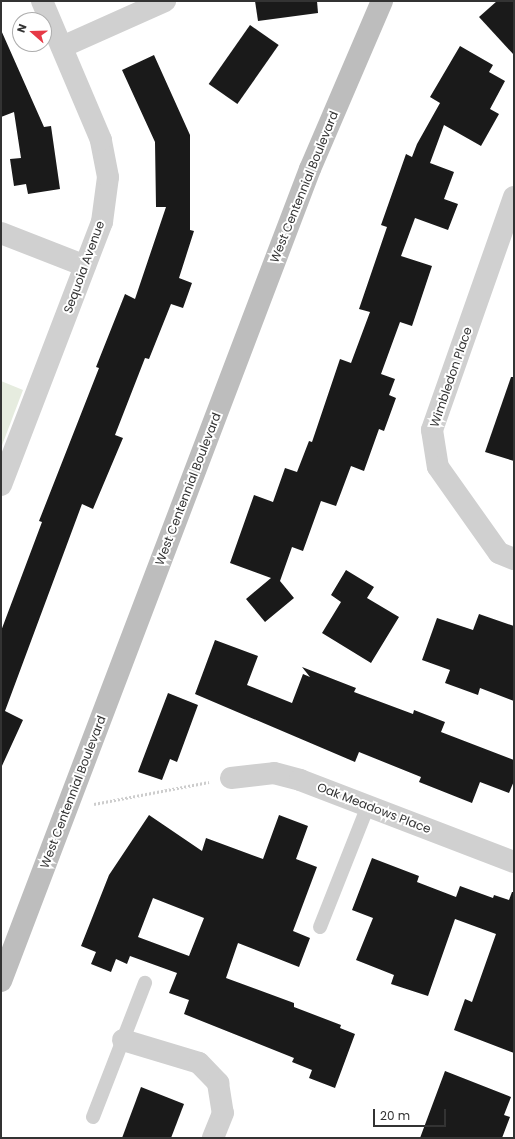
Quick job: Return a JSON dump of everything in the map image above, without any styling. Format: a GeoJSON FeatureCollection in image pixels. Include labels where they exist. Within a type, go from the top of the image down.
{"type":"FeatureCollection","features":[{"type":"Feature","properties":{"kind":"main road","name":"West Centennial Boulevard"},"geometry":{"type":"LineString","coordinates":[[1,981],[307,176],[382,1]]}},
{"type":"Feature","properties":{"kind":"street","name":"Sequoia Avenue"},"geometry":{"type":"LineString","coordinates":[[1,485],[102,222],[108,177],[101,140],[42,1]]}},
{"type":"Feature","properties":{"kind":"street"},"geometry":{"type":"LineString","coordinates":[[62,47],[165,1]]}},
{"type":"Feature","properties":{"kind":"street","name":"Wimbledon Place"},"geometry":{"type":"LineString","coordinates":[[514,197],[432,430],[438,467],[499,553],[514,559]]}},
{"type":"Feature","properties":{"kind":"street"},"geometry":{"type":"LineString","coordinates":[[1,233],[85,266]]}},
{"type":"Feature","properties":{"kind":"street","name":"Oak Meadows Place"},"geometry":{"type":"LineString","coordinates":[[231,778],[274,773],[368,806],[514,862]]}},
{"type":"Feature","properties":{"kind":"street"},"geometry":{"type":"LineString","coordinates":[[123,1040],[199,1063],[218,1083],[223,1113],[213,1138]]}},
{"type":"Feature","properties":{"kind":"lane"},"geometry":{"type":"LineString","coordinates":[[320,927],[368,806]]}},
{"type":"Feature","properties":{"kind":"lane"},"geometry":{"type":"LineString","coordinates":[[93,1117],[145,983]]}},
{"type":"Feature","properties":{"kind":"path"},"geometry":{"type":"LineString","coordinates":[[66,810],[168,788],[231,778]]}},
{"type":"Feature","properties":{"kind":"shaded area"},"geometry":{"type":"Polygon","coordinates":[[[1,381],[23,390],[1,448],[1,381]]]}},
{"type":"Feature","properties":{"kind":"building"},"geometry":{"type":"Polygon","coordinates":[[[255,1],[317,1],[318,13],[258,21],[255,1]]]}},
{"type":"Feature","properties":{"kind":"building"},"geometry":{"type":"Polygon","coordinates":[[[497,1],[514,1],[514,55],[479,17],[497,1]]]}},
{"type":"Feature","properties":{"kind":"building"},"geometry":{"type":"Polygon","coordinates":[[[250,25],[279,45],[237,104],[209,84],[250,25]]]}},
{"type":"Feature","properties":{"kind":"building"},"geometry":{"type":"Polygon","coordinates":[[[1,30],[44,127],[51,126],[60,189],[28,194],[26,184],[14,186],[10,159],[21,158],[14,112],[1,117],[1,30]]]}},
{"type":"Feature","properties":{"kind":"building"},"geometry":{"type":"Polygon","coordinates":[[[460,46],[493,65],[489,72],[505,81],[490,109],[499,114],[481,146],[444,125],[430,163],[454,172],[444,199],[458,204],[448,230],[415,218],[401,256],[432,266],[412,326],[400,322],[381,374],[395,379],[389,395],[396,398],[384,431],[379,429],[364,471],[351,466],[336,506],[321,501],[303,551],[292,547],[280,581],[294,598],[265,622],[246,599],[271,578],[230,563],[254,495],[273,502],[285,468],[297,472],[309,441],[312,442],[340,359],[351,363],[370,312],[359,309],[387,227],[381,225],[406,154],[412,157],[417,144],[440,103],[430,97],[460,46]]]}},
{"type":"Feature","properties":{"kind":"building"},"geometry":{"type":"Polygon","coordinates":[[[154,55],[190,135],[190,230],[194,231],[179,278],[192,283],[183,308],[171,304],[149,359],[145,358],[115,435],[123,438],[93,509],[82,504],[5,711],[23,720],[1,768],[1,631],[42,522],[39,521],[99,368],[96,367],[125,294],[135,299],[166,207],[156,207],[155,142],[122,70],[154,55]]]}},
{"type":"Feature","properties":{"kind":"building"},"geometry":{"type":"Polygon","coordinates":[[[511,377],[514,377],[514,461],[485,452],[511,377]]]}},
{"type":"Feature","properties":{"kind":"building"},"geometry":{"type":"Polygon","coordinates":[[[346,570],[374,587],[367,598],[399,617],[371,663],[322,633],[341,602],[331,595],[346,570]]]}},
{"type":"Feature","properties":{"kind":"building"},"geometry":{"type":"Polygon","coordinates":[[[479,614],[514,626],[514,701],[480,688],[478,695],[445,683],[450,670],[422,660],[437,618],[473,630],[479,614]]]}},
{"type":"Feature","properties":{"kind":"building"},"geometry":{"type":"Polygon","coordinates":[[[215,640],[258,656],[247,685],[292,703],[303,674],[310,677],[302,667],[356,688],[354,692],[413,714],[414,710],[445,722],[441,732],[514,760],[514,781],[509,793],[480,782],[472,803],[419,782],[421,777],[359,752],[355,762],[195,694],[215,640]]]}},
{"type":"Feature","properties":{"kind":"building"},"geometry":{"type":"Polygon","coordinates":[[[168,693],[198,705],[177,762],[170,759],[162,780],[138,772],[168,693]]]}},
{"type":"Feature","properties":{"kind":"building"},"geometry":{"type":"Polygon","coordinates":[[[149,815],[202,851],[206,838],[263,859],[279,815],[308,826],[296,859],[317,867],[293,931],[310,938],[299,967],[238,943],[226,978],[294,1003],[294,1007],[341,1025],[340,1028],[355,1034],[335,1088],[309,1078],[312,1070],[292,1062],[294,1058],[184,1014],[189,1000],[169,993],[177,973],[130,956],[127,964],[116,959],[111,972],[91,964],[96,952],[81,946],[109,875],[149,815]],[[153,898],[138,937],[189,956],[204,918],[153,898]]]}},
{"type":"Feature","properties":{"kind":"building"},"geometry":{"type":"Polygon","coordinates":[[[372,858],[419,876],[417,882],[456,897],[460,886],[493,898],[494,895],[509,900],[512,892],[514,892],[514,1053],[454,1030],[465,999],[472,1002],[496,934],[455,919],[428,996],[391,984],[394,975],[356,960],[373,918],[352,910],[372,858]]]}},
{"type":"Feature","properties":{"kind":"building"},"geometry":{"type":"Polygon","coordinates":[[[445,1071],[511,1097],[504,1115],[510,1117],[502,1138],[420,1138],[445,1071]]]}},
{"type":"Feature","properties":{"kind":"building"},"geometry":{"type":"Polygon","coordinates":[[[141,1087],[184,1104],[171,1138],[122,1138],[141,1087]]]}}]}
